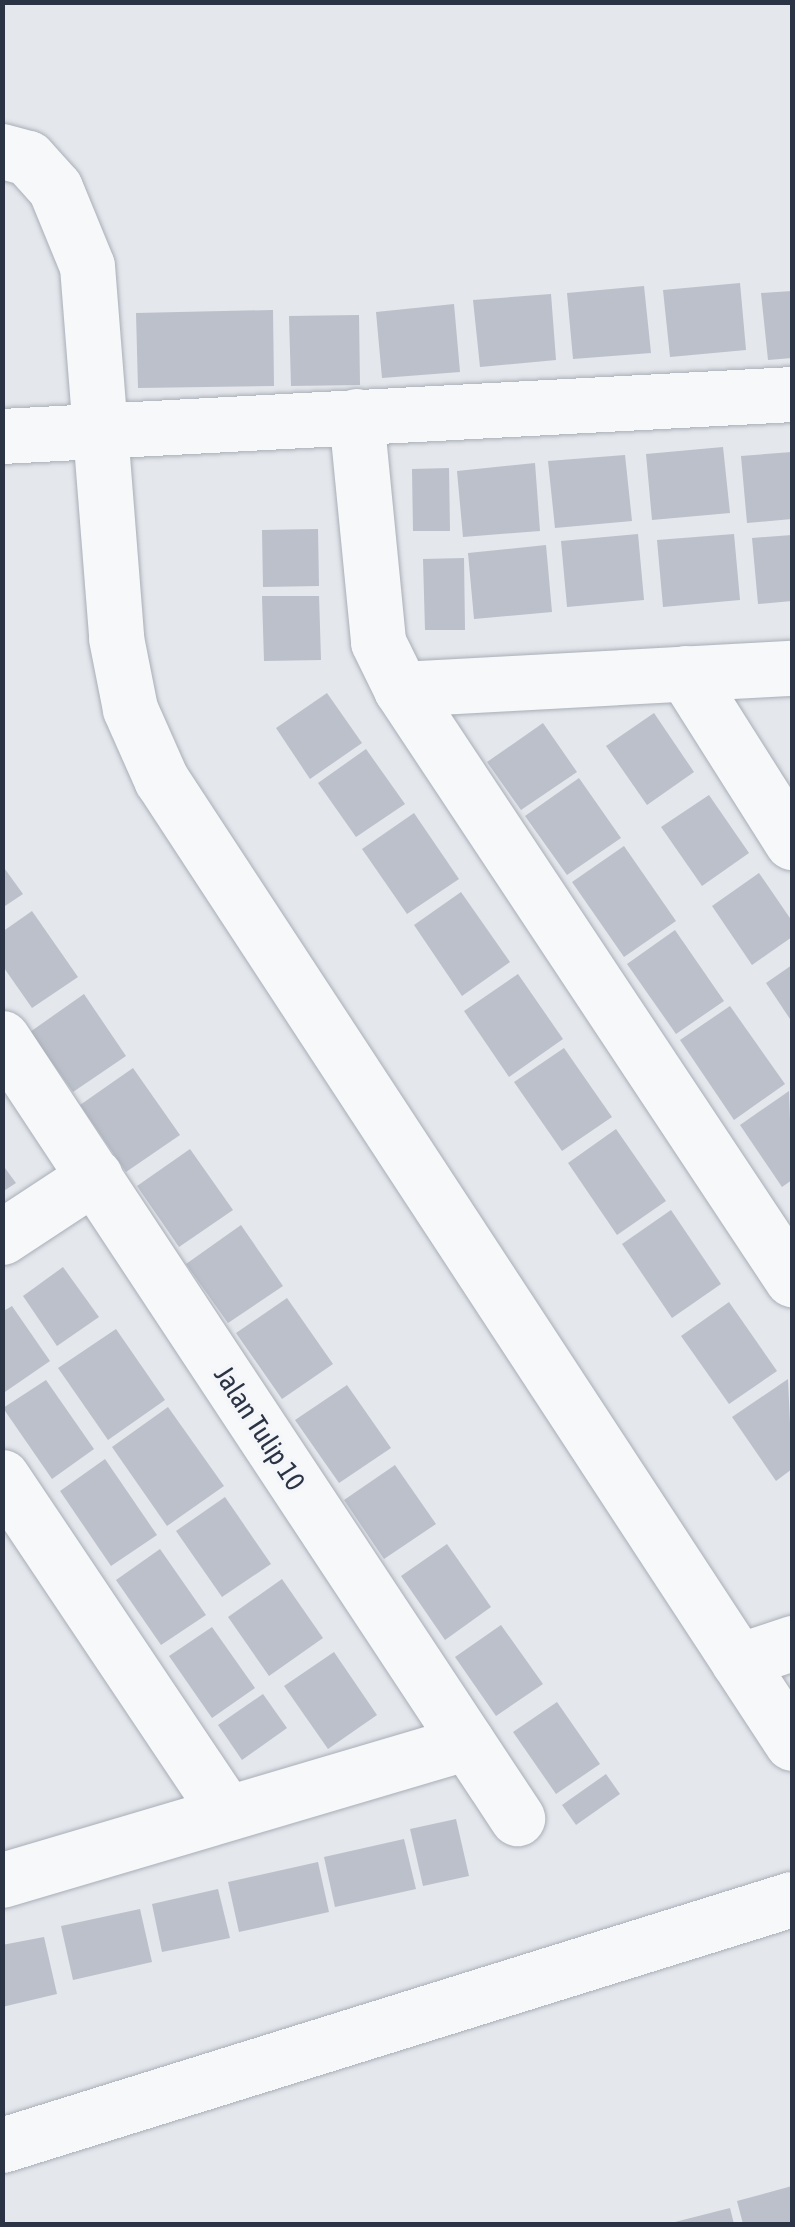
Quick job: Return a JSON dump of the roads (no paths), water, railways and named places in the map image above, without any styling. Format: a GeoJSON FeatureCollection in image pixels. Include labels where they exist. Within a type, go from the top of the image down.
{"type":"FeatureCollection","features":[{"type":"Feature","properties":{"kind":"street"},"geometry":{"type":"LineString","coordinates":[[2,151],[28,158],[55,188],[88,266],[116,638],[130,709],[161,780],[792,1743]]}},
{"type":"Feature","properties":{"kind":"street"},"geometry":{"type":"LineString","coordinates":[[2,436],[792,394]]}},
{"type":"Feature","properties":{"kind":"street"},"geometry":{"type":"LineString","coordinates":[[356,416],[378,642],[401,689],[792,1279]]}},
{"type":"Feature","properties":{"kind":"street"},"geometry":{"type":"LineString","coordinates":[[401,689],[792,668]]}},
{"type":"Feature","properties":{"kind":"street"},"geometry":{"type":"LineString","coordinates":[[685,674],[792,842]]}},
{"type":"Feature","properties":{"kind":"street","name":"Jalan Tulip 10"},"geometry":{"type":"LineString","coordinates":[[2,1038],[516,1818]]}},
{"type":"Feature","properties":{"kind":"street"},"geometry":{"type":"LineString","coordinates":[[2,1237],[95,1176]]}},
{"type":"Feature","properties":{"kind":"street"},"geometry":{"type":"LineString","coordinates":[[10,1506],[227,1813]]}},
{"type":"Feature","properties":{"kind":"street"},"geometry":{"type":"LineString","coordinates":[[738,1660],[792,1642]]}},
{"type":"Feature","properties":{"kind":"street"},"geometry":{"type":"LineString","coordinates":[[2,1880],[466,1742]]}},
{"type":"Feature","properties":{"kind":"street"},"geometry":{"type":"LineString","coordinates":[[2,2145],[792,1899]]}}]}
